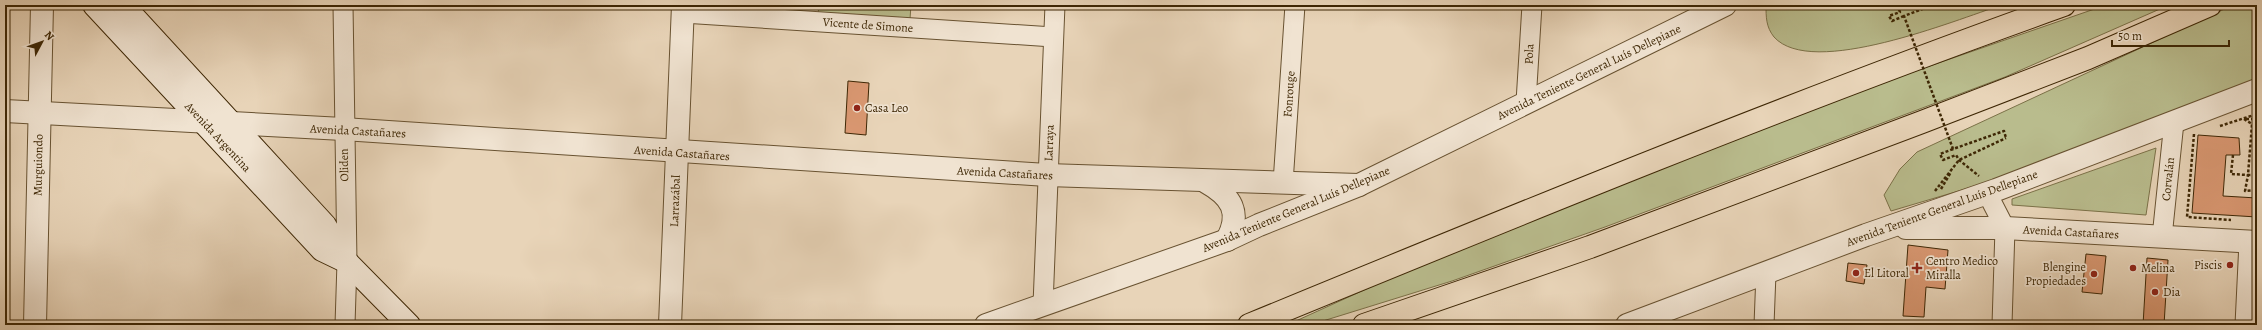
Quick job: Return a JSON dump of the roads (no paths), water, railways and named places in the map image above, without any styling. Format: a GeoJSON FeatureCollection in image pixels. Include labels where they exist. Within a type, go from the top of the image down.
{"type":"FeatureCollection","features":[{"type":"Feature","properties":{"kind":"highway"},"geometry":{"type":"LineString","coordinates":[[1250,325],[1571,193],[1928,54],[2064,5]]}},
{"type":"Feature","properties":{"kind":"highway"},"geometry":{"type":"LineString","coordinates":[[1364,325],[1590,247],[1922,122],[2088,58],[2210,5]]}},
{"type":"Feature","properties":{"kind":"street","name":"Murguiondo"},"geometry":{"type":"LineString","coordinates":[[35,325],[42,5]]}},
{"type":"Feature","properties":{"kind":"street","name":"Avenida Argentina"},"geometry":{"type":"LineString","coordinates":[[94,5],[322,250],[347,262]]}},
{"type":"Feature","properties":{"kind":"street","name":"Avenida Argentina"},"geometry":{"type":"LineString","coordinates":[[123,5],[234,124],[325,225],[347,262],[409,325]]}},
{"type":"Feature","properties":{"kind":"street","name":"Oliden"},"geometry":{"type":"LineString","coordinates":[[342,5],[343,130],[347,262],[345,325]]}},
{"type":"Feature","properties":{"kind":"street","name":"Larraya"},"geometry":{"type":"LineString","coordinates":[[1043,305],[1055,5]]}},
{"type":"Feature","properties":{"kind":"street","name":"Fonrouge"},"geometry":{"type":"LineString","coordinates":[[1283,183],[1296,5]]}},
{"type":"Feature","properties":{"kind":"street","name":"Pola"},"geometry":{"type":"LineString","coordinates":[[1526,102],[1532,5]]}},
{"type":"Feature","properties":{"kind":"street","name":"Avenida Teniente General Luís Dellepiane"},"geometry":{"type":"LineString","coordinates":[[986,325],[1227,240],[1259,225],[1359,186],[1526,102],[1725,5]]}},
{"type":"Feature","properties":{"kind":"street","name":"Vicente de Simone"},"geometry":{"type":"LineString","coordinates":[[683,9],[1053,36]]}},
{"type":"Feature","properties":{"kind":"street","name":"Larrazábal"},"geometry":{"type":"LineString","coordinates":[[670,325],[683,9]]}},
{"type":"Feature","properties":{"kind":"street","name":"Avenida Teniente General Luís Dellepiane"},"geometry":{"type":"LineString","coordinates":[[1627,325],[1885,228],[1987,193],[2257,90]]}},
{"type":"Feature","properties":{"kind":"street","name":"Avenida Castañares"},"geometry":{"type":"LineString","coordinates":[[5,111],[343,130],[677,153],[1047,175],[1206,182],[1359,186]]}},
{"type":"Feature","properties":{"kind":"street","name":"Corvalán"},"geometry":{"type":"LineString","coordinates":[[2162,236],[2174,122]]}},
{"type":"Feature","properties":{"kind":"street"},"geometry":{"type":"LineString","coordinates":[[1206,182],[1226,196],[1232,206],[1234,218],[1232,229],[1227,240]]}},
{"type":"Feature","properties":{"kind":"street"},"geometry":{"type":"LineString","coordinates":[[1987,193],[2005,228],[2002,325]]}},
{"type":"Feature","properties":{"kind":"street","name":"Avenida Castañares"},"geometry":{"type":"LineString","coordinates":[[1885,228],[2005,228],[2253,242]]}},
{"type":"Feature","properties":{"kind":"street"},"geometry":{"type":"LineString","coordinates":[[2246,325],[2253,242]]}},
{"type":"Feature","properties":{"kind":"street"},"geometry":{"type":"LineString","coordinates":[[1764,325],[1766,272]]}},
{"type":"Feature","properties":{"kind":"place","name":"Casa Leo"},"geometry":{"type":"Point","coordinates":[857,108]}},
{"type":"Feature","properties":{"kind":"place","name":"Piscis"},"geometry":{"type":"Point","coordinates":[2230,265]}},
{"type":"Feature","properties":{"kind":"place","name":"Centro Medico Miralla"},"geometry":{"type":"Point","coordinates":[1917,268]}},
{"type":"Feature","properties":{"kind":"place","name":"Melina"},"geometry":{"type":"Point","coordinates":[2133,268]}},
{"type":"Feature","properties":{"kind":"place","name":"El Litoral"},"geometry":{"type":"Point","coordinates":[1856,273]}},
{"type":"Feature","properties":{"kind":"place","name":"Blengine Propiedades"},"geometry":{"type":"Point","coordinates":[2094,274]}},
{"type":"Feature","properties":{"kind":"place","name":"Dia"},"geometry":{"type":"Point","coordinates":[2155,292]}}]}
